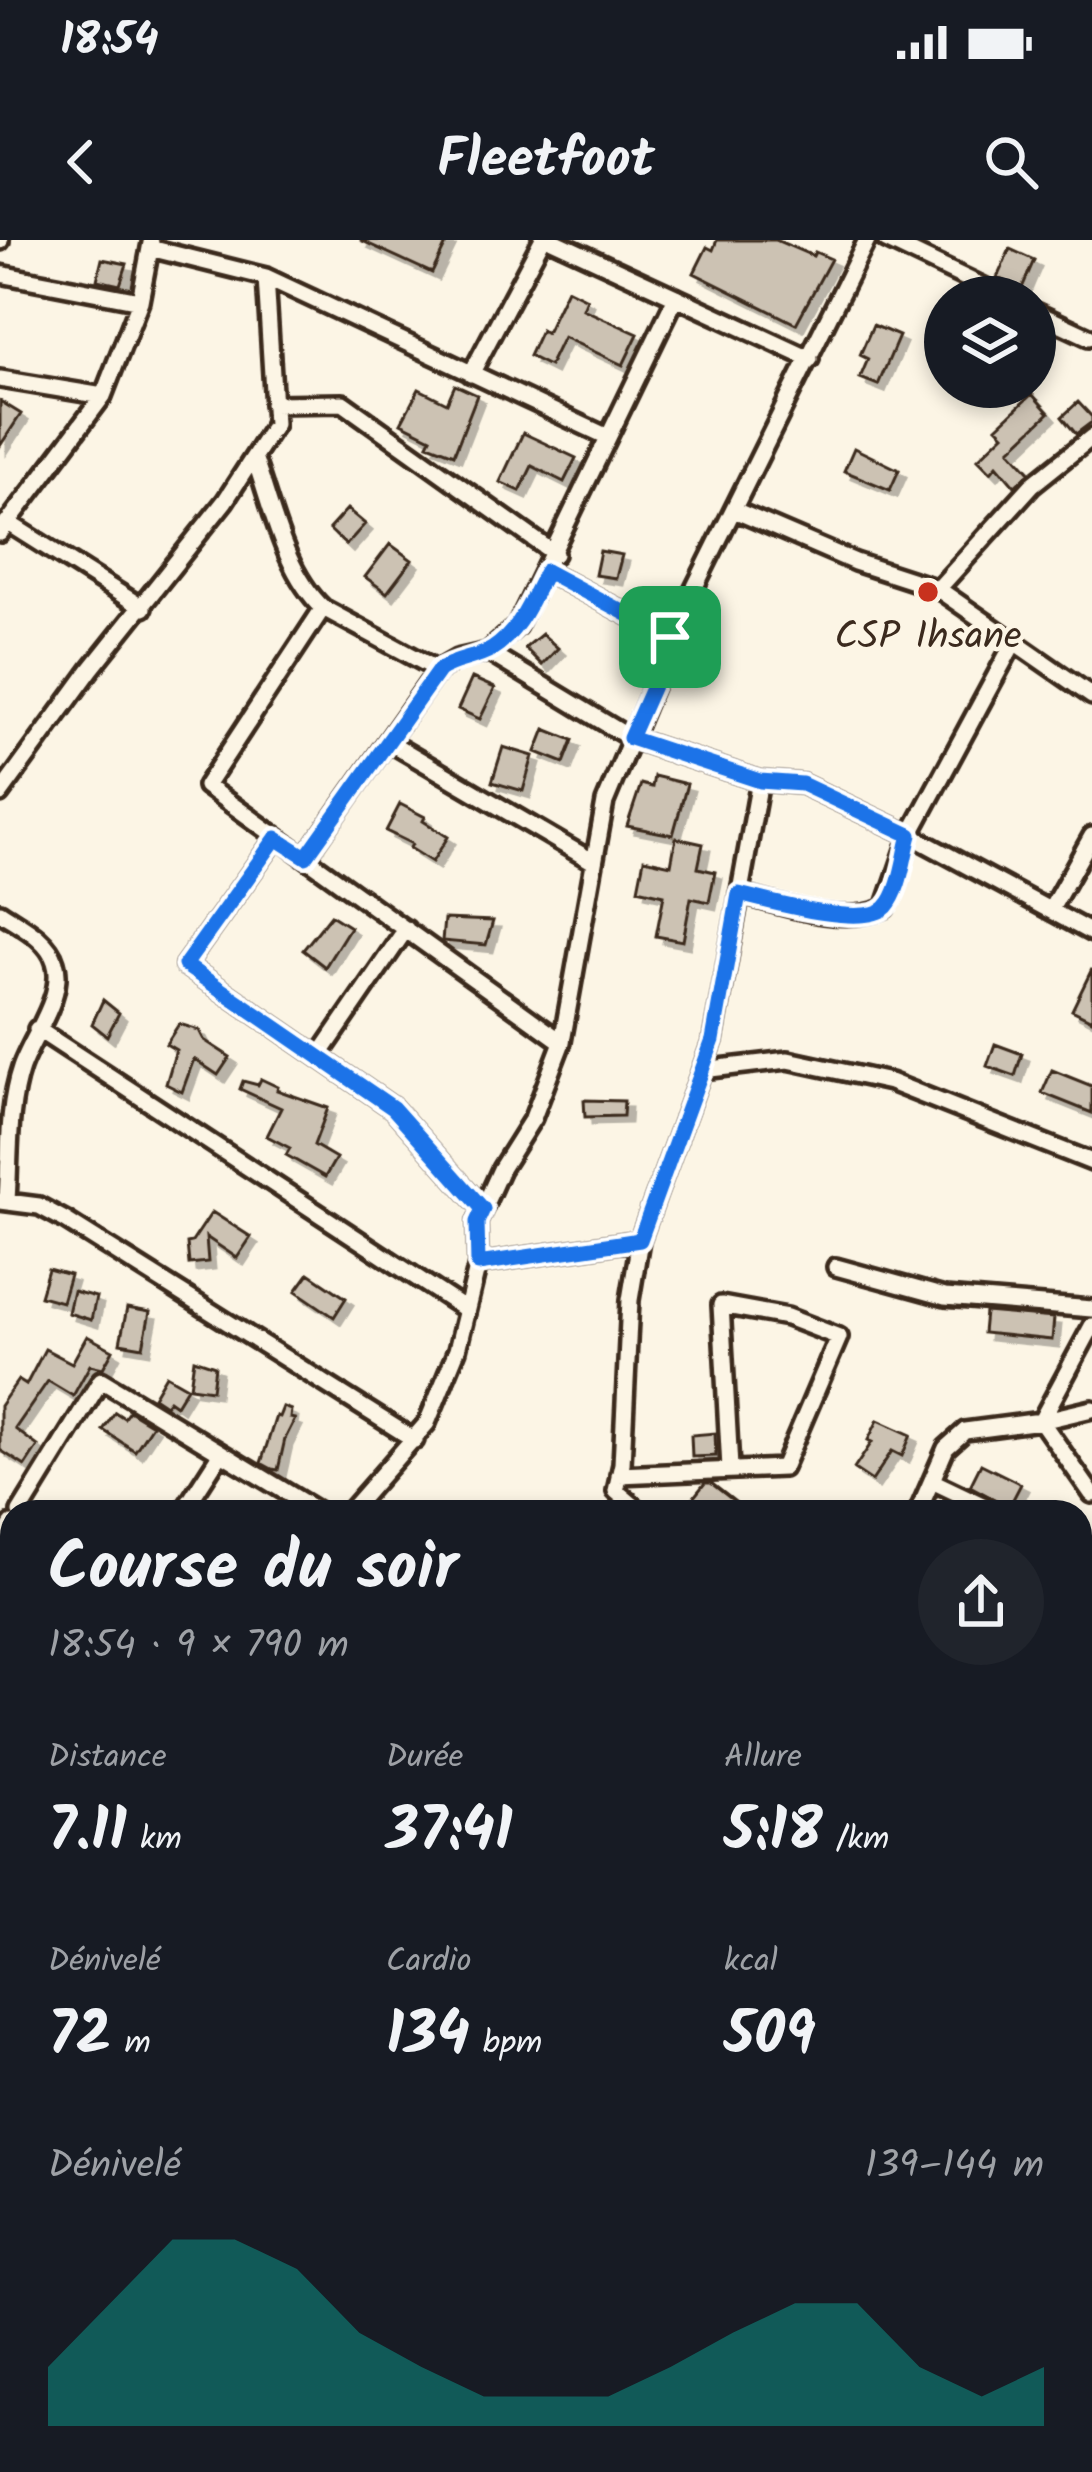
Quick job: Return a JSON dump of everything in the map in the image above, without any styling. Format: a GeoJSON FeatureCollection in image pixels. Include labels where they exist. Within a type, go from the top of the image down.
{"type":"FeatureCollection","features":[{"type":"Feature","properties":{"kind":"street"},"geometry":{"type":"LineString","coordinates":[[470,374],[542,240]]}},
{"type":"Feature","properties":{"kind":"street"},"geometry":{"type":"LineString","coordinates":[[552,240],[810,358]]}},
{"type":"Feature","properties":{"kind":"street"},"geometry":{"type":"LineString","coordinates":[[360,1500],[427,1423],[457,1350],[478,1264],[477,1222],[532,1118],[562,1042],[605,802],[670,637],[867,240]]}},
{"type":"Feature","properties":{"kind":"street"},"geometry":{"type":"LineString","coordinates":[[886,240],[961,276]]}},
{"type":"Feature","properties":{"kind":"street"},"geometry":{"type":"LineString","coordinates":[[143,608],[4,528],[103,396],[140,301],[151,244],[266,277],[608,437]]}},
{"type":"Feature","properties":{"kind":"street"},"geometry":{"type":"LineString","coordinates":[[0,274],[140,301]]}},
{"type":"Feature","properties":{"kind":"street"},"geometry":{"type":"LineString","coordinates":[[0,794],[143,608],[275,424],[266,277]]}},
{"type":"Feature","properties":{"kind":"street"},"geometry":{"type":"LineString","coordinates":[[306,857],[439,670],[457,658],[488,652],[518,626],[676,297]]}},
{"type":"Feature","properties":{"kind":"street"},"geometry":{"type":"LineString","coordinates":[[1056,322],[1089,338]]}},
{"type":"Feature","properties":{"kind":"street"},"geometry":{"type":"LineString","coordinates":[[0,379],[103,396]]}},
{"type":"Feature","properties":{"kind":"street"},"geometry":{"type":"LineString","coordinates":[[273,404],[343,403],[555,554]]}},
{"type":"Feature","properties":{"kind":"street"},"geometry":{"type":"LineString","coordinates":[[938,589],[1032,484],[1092,437]]}},
{"type":"Feature","properties":{"kind":"street"},"geometry":{"type":"LineString","coordinates":[[254,457],[295,572],[323,608],[439,670]]}},
{"type":"Feature","properties":{"kind":"street"},"geometry":{"type":"LineString","coordinates":[[734,511],[855,562],[938,589],[1092,696]]}},
{"type":"Feature","properties":{"kind":"street"},"geometry":{"type":"LineString","coordinates":[[546,571],[670,637]]}},
{"type":"Feature","properties":{"kind":"street"},"geometry":{"type":"LineString","coordinates":[[323,608],[206,785],[562,1042]]}},
{"type":"Feature","properties":{"kind":"street"},"geometry":{"type":"LineString","coordinates":[[739,894],[847,915],[885,908],[910,835],[1013,644]]}},
{"type":"Feature","properties":{"kind":"street"},"geometry":{"type":"LineString","coordinates":[[488,652],[630,738],[760,781],[802,784],[910,835],[1092,933]]}},
{"type":"Feature","properties":{"kind":"street"},"geometry":{"type":"LineString","coordinates":[[389,742],[592,861]]}},
{"type":"Feature","properties":{"kind":"street"},"geometry":{"type":"LineString","coordinates":[[614,1500],[630,1300],[640,1240],[713,1040],[760,781]]}},
{"type":"Feature","properties":{"kind":"street"},"geometry":{"type":"LineString","coordinates":[[1051,909],[1092,836]]}},
{"type":"Feature","properties":{"kind":"street"},"geometry":{"type":"LineString","coordinates":[[276,838],[185,965],[393,1108],[483,1209]]}},
{"type":"Feature","properties":{"kind":"street"},"geometry":{"type":"LineString","coordinates":[[0,912],[45,944],[57,964],[54,991],[21,1066],[13,1098],[3,1201],[39,1206],[65,1220],[415,1440]]}},
{"type":"Feature","properties":{"kind":"street"},"geometry":{"type":"LineString","coordinates":[[319,1056],[406,929]]}},
{"type":"Feature","properties":{"kind":"street"},"geometry":{"type":"LineString","coordinates":[[38,1029],[466,1310]]}},
{"type":"Feature","properties":{"kind":"street"},"geometry":{"type":"LineString","coordinates":[[702,1070],[788,1060],[890,1082],[1092,1162]]}},
{"type":"Feature","properties":{"kind":"street"},"geometry":{"type":"LineString","coordinates":[[478,1264],[640,1240]]}},
{"type":"Feature","properties":{"kind":"street"},"geometry":{"type":"LineString","coordinates":[[836,1267],[945,1297],[1092,1309]]}},
{"type":"Feature","properties":{"kind":"street"},"geometry":{"type":"LineString","coordinates":[[618,1483],[730,1468],[783,1468],[839,1337],[787,1317],[721,1305],[730,1468]]}},
{"type":"Feature","properties":{"kind":"street"},"geometry":{"type":"LineString","coordinates":[[1041,1421],[1092,1326]]}},
{"type":"Feature","properties":{"kind":"street"},"geometry":{"type":"LineString","coordinates":[[27,1500],[101,1380],[299,1500]]}},
{"type":"Feature","properties":{"kind":"street"},"geometry":{"type":"LineString","coordinates":[[924,1500],[946,1448],[965,1431],[1041,1421],[1092,1408]]}},
{"type":"Feature","properties":{"kind":"street"},"geometry":{"type":"LineString","coordinates":[[1041,1421],[1092,1494]]}},
{"type":"Feature","properties":{"kind":"street"},"geometry":{"type":"LineString","coordinates":[[191,1500],[221,1453]]}},
{"type":"Feature","properties":{"kind":"street"},"geometry":{"type":"LineString","coordinates":[[932,1480],[973,1500]]}},
{"type":"Feature","properties":{"kind":"street"},"geometry":{"type":"LineString","coordinates":[[618,1483],[631,1500]]}},
{"type":"Feature","properties":{"kind":"building"},"geometry":{"type":"Polygon","coordinates":[[[360,240],[448,240],[432,273],[360,240]]]}},
{"type":"Feature","properties":{"kind":"building"},"geometry":{"type":"Polygon","coordinates":[[[717,240],[776,240],[831,259],[796,324],[694,273],[707,247],[713,250],[717,240]]]}},
{"type":"Feature","properties":{"kind":"building"},"geometry":{"type":"Polygon","coordinates":[[[1010,249],[1034,260],[1027,276],[998,276],[1010,249]]]}},
{"type":"Feature","properties":{"kind":"building"},"geometry":{"type":"Polygon","coordinates":[[[102,259],[127,264],[120,285],[97,280],[102,259]]]}},
{"type":"Feature","properties":{"kind":"building"},"geometry":{"type":"Polygon","coordinates":[[[567,289],[587,299],[583,309],[638,334],[623,365],[563,337],[549,366],[529,356],[567,289]]]}},
{"type":"Feature","properties":{"kind":"building"},"geometry":{"type":"Polygon","coordinates":[[[873,325],[899,336],[878,385],[860,378],[868,359],[860,355],[873,325]]]}},
{"type":"Feature","properties":{"kind":"building"},"geometry":{"type":"Polygon","coordinates":[[[455,385],[477,395],[454,454],[428,444],[431,438],[401,423],[419,389],[447,403],[455,385]]]}},
{"type":"Feature","properties":{"kind":"building"},"geometry":{"type":"Polygon","coordinates":[[[0,401],[21,414],[0,446],[0,401]]]}},
{"type":"Feature","properties":{"kind":"building"},"geometry":{"type":"Polygon","coordinates":[[[1078,402],[1092,422],[1076,434],[1062,417],[1078,402]]]}},
{"type":"Feature","properties":{"kind":"building"},"geometry":{"type":"Polygon","coordinates":[[[1017,408],[1045,408],[1049,413],[1010,450],[1030,472],[1015,486],[997,465],[991,472],[978,459],[1004,434],[997,427],[1017,408]]]}},
{"type":"Feature","properties":{"kind":"building"},"geometry":{"type":"Polygon","coordinates":[[[523,433],[576,458],[564,482],[532,466],[520,491],[500,482],[523,433]]]}},
{"type":"Feature","properties":{"kind":"building"},"geometry":{"type":"Polygon","coordinates":[[[854,448],[899,470],[890,490],[844,471],[854,448]]]}},
{"type":"Feature","properties":{"kind":"building"},"geometry":{"type":"Polygon","coordinates":[[[347,509],[365,524],[346,545],[329,529],[347,509]]]}},
{"type":"Feature","properties":{"kind":"building"},"geometry":{"type":"Polygon","coordinates":[[[390,544],[412,560],[387,593],[365,577],[390,544]]]}},
{"type":"Feature","properties":{"kind":"building"},"geometry":{"type":"Polygon","coordinates":[[[600,551],[622,555],[616,578],[595,575],[600,551]]]}},
{"type":"Feature","properties":{"kind":"building"},"geometry":{"type":"Polygon","coordinates":[[[542,634],[558,648],[542,665],[525,648],[542,634]]]}},
{"type":"Feature","properties":{"kind":"building"},"geometry":{"type":"Polygon","coordinates":[[[472,678],[495,688],[480,719],[458,709],[472,678]]]}},
{"type":"Feature","properties":{"kind":"building"},"geometry":{"type":"Polygon","coordinates":[[[545,729],[573,740],[564,763],[536,752],[545,729]]]}},
{"type":"Feature","properties":{"kind":"building"},"geometry":{"type":"Polygon","coordinates":[[[503,747],[533,756],[523,791],[492,782],[503,747]]]}},
{"type":"Feature","properties":{"kind":"building"},"geometry":{"type":"Polygon","coordinates":[[[654,776],[687,784],[673,835],[627,826],[641,784],[652,787],[654,776]]]}},
{"type":"Feature","properties":{"kind":"building"},"geometry":{"type":"Polygon","coordinates":[[[400,804],[448,837],[432,862],[410,848],[412,844],[386,831],[400,804]]]}},
{"type":"Feature","properties":{"kind":"building"},"geometry":{"type":"Polygon","coordinates":[[[676,838],[703,844],[698,868],[715,872],[709,902],[691,898],[683,941],[656,936],[664,895],[638,889],[644,859],[671,865],[676,838]]]}},
{"type":"Feature","properties":{"kind":"building"},"geometry":{"type":"Polygon","coordinates":[[[331,915],[350,927],[325,967],[303,950],[331,915]]]}},
{"type":"Feature","properties":{"kind":"building"},"geometry":{"type":"Polygon","coordinates":[[[444,919],[493,921],[486,945],[442,941],[444,919]]]}},
{"type":"Feature","properties":{"kind":"building"},"geometry":{"type":"Polygon","coordinates":[[[1092,969],[1092,1020],[1072,1010],[1092,969]]]}},
{"type":"Feature","properties":{"kind":"building"},"geometry":{"type":"Polygon","coordinates":[[[103,1000],[119,1013],[107,1036],[92,1024],[103,1000]]]}},
{"type":"Feature","properties":{"kind":"building"},"geometry":{"type":"Polygon","coordinates":[[[179,1024],[199,1030],[204,1040],[230,1057],[218,1075],[194,1059],[182,1092],[166,1084],[176,1050],[166,1044],[179,1024]]]}},
{"type":"Feature","properties":{"kind":"building"},"geometry":{"type":"Polygon","coordinates":[[[995,1044],[1022,1054],[1015,1076],[987,1066],[995,1044]]]}},
{"type":"Feature","properties":{"kind":"building"},"geometry":{"type":"Polygon","coordinates":[[[1052,1070],[1092,1086],[1092,1113],[1042,1093],[1052,1070]]]}},
{"type":"Feature","properties":{"kind":"building"},"geometry":{"type":"Polygon","coordinates":[[[261,1079],[277,1090],[328,1108],[314,1145],[336,1158],[325,1177],[286,1155],[290,1148],[267,1136],[281,1108],[240,1089],[243,1081],[258,1085],[261,1079]]]}},
{"type":"Feature","properties":{"kind":"building"},"geometry":{"type":"Polygon","coordinates":[[[584,1100],[624,1101],[623,1116],[585,1117],[584,1100]]]}},
{"type":"Feature","properties":{"kind":"building"},"geometry":{"type":"Polygon","coordinates":[[[212,1212],[251,1237],[237,1258],[206,1237],[208,1262],[189,1264],[187,1243],[212,1212]]]}},
{"type":"Feature","properties":{"kind":"building"},"geometry":{"type":"Polygon","coordinates":[[[48,1269],[70,1275],[62,1302],[40,1296],[48,1269]]]}},
{"type":"Feature","properties":{"kind":"building"},"geometry":{"type":"Polygon","coordinates":[[[309,1273],[346,1298],[334,1317],[296,1291],[309,1273]]]}},
{"type":"Feature","properties":{"kind":"building"},"geometry":{"type":"Polygon","coordinates":[[[73,1291],[96,1297],[91,1320],[68,1313],[73,1291]]]}},
{"type":"Feature","properties":{"kind":"building"},"geometry":{"type":"Polygon","coordinates":[[[127,1308],[150,1312],[143,1347],[120,1343],[127,1308]]]}},
{"type":"Feature","properties":{"kind":"building"},"geometry":{"type":"Polygon","coordinates":[[[985,1312],[1054,1318],[1052,1340],[983,1333],[985,1312]]]}},
{"type":"Feature","properties":{"kind":"building"},"geometry":{"type":"Polygon","coordinates":[[[87,1336],[113,1350],[103,1368],[90,1365],[73,1396],[48,1381],[15,1429],[38,1446],[25,1466],[0,1450],[0,1406],[18,1380],[26,1385],[45,1349],[72,1363],[87,1336]]]}},
{"type":"Feature","properties":{"kind":"building"},"geometry":{"type":"Polygon","coordinates":[[[194,1359],[215,1366],[212,1390],[190,1387],[194,1359]]]}},
{"type":"Feature","properties":{"kind":"building"},"geometry":{"type":"Polygon","coordinates":[[[166,1375],[187,1387],[176,1405],[169,1400],[165,1405],[153,1397],[166,1375]]]}},
{"type":"Feature","properties":{"kind":"building"},"geometry":{"type":"Polygon","coordinates":[[[283,1407],[295,1419],[278,1470],[261,1463],[283,1407]]]}},
{"type":"Feature","properties":{"kind":"building"},"geometry":{"type":"Polygon","coordinates":[[[129,1411],[152,1425],[135,1451],[103,1430],[115,1412],[124,1418],[129,1411]]]}},
{"type":"Feature","properties":{"kind":"building"},"geometry":{"type":"Polygon","coordinates":[[[878,1420],[911,1435],[902,1456],[892,1451],[872,1481],[854,1469],[872,1442],[868,1440],[878,1420]]]}},
{"type":"Feature","properties":{"kind":"building"},"geometry":{"type":"Polygon","coordinates":[[[715,1433],[716,1456],[692,1457],[691,1435],[715,1433]]]}},
{"type":"Feature","properties":{"kind":"building"},"geometry":{"type":"Polygon","coordinates":[[[981,1464],[1021,1484],[1013,1500],[996,1500],[970,1486],[981,1464]]]}},
{"type":"Feature","properties":{"kind":"building"},"geometry":{"type":"Polygon","coordinates":[[[705,1483],[711,1483],[733,1500],[692,1500],[705,1483]]]}},
{"type":"Feature","properties":{"kind":"place","name":"CSP Ihsane"},"geometry":{"type":"Point","coordinates":[928,592]}},
{"type":"Feature","properties":{"kind":"route"},"geometry":{"type":"LineString","coordinates":[[546,571],[670,637],[630,738],[760,781],[802,784],[910,835],[893,894],[885,908],[847,915],[739,894],[713,1040],[640,1240],[478,1264],[477,1222],[483,1209],[393,1108],[185,965],[276,838],[306,857],[439,670],[457,658],[488,652],[518,626],[546,571]]}}]}
